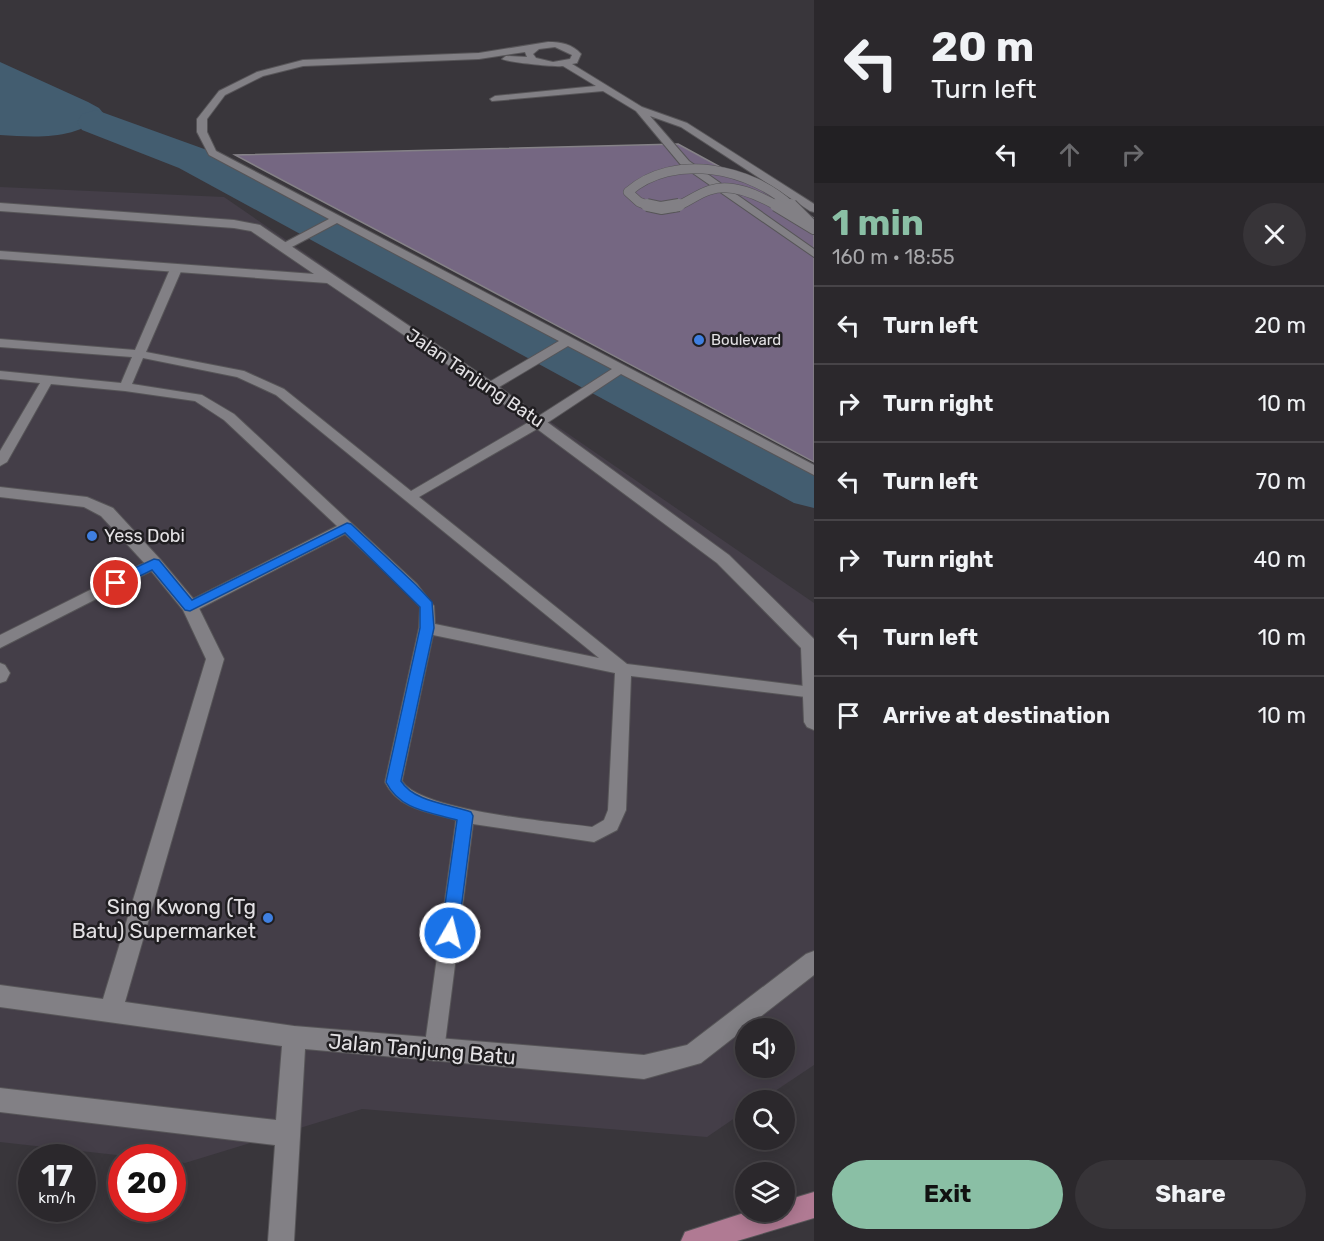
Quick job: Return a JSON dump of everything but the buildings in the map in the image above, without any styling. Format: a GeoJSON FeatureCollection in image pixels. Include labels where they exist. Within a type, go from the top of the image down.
{"type":"FeatureCollection","features":[{"type":"Feature","properties":{"kind":"main road"},"geometry":{"type":"LineString","coordinates":[[694,1241],[812,1202]]}},
{"type":"Feature","properties":{"kind":"street"},"geometry":{"type":"LineString","coordinates":[[0,207],[234,224],[255,228],[328,279]]}},
{"type":"Feature","properties":{"kind":"street","name":"Jalan Tanjung Batu"},"geometry":{"type":"LineString","coordinates":[[0,255],[328,279],[490,387],[723,559],[810,646],[814,722]]}},
{"type":"Feature","properties":{"kind":"street"},"geometry":{"type":"LineString","coordinates":[[0,492],[87,502],[107,512],[190,606],[215,659],[111,1010]]}},
{"type":"Feature","properties":{"kind":"street","name":"Jalan Tanjung Batu"},"geometry":{"type":"LineString","coordinates":[[0,996],[294,1037],[434,1051],[644,1067],[693,1055],[814,962]]}},
{"type":"Feature","properties":{"kind":"street"},"geometry":{"type":"LineString","coordinates":[[281,1241],[294,1037]]}},
{"type":"Feature","properties":{"kind":"street"},"geometry":{"type":"LineString","coordinates":[[0,1100],[288,1134]]}},
{"type":"Feature","properties":{"kind":"lane"},"geometry":{"type":"LineString","coordinates":[[479,56],[533,60],[546,64],[566,64],[577,58],[577,54],[569,48],[554,45],[479,56],[303,63],[260,74],[222,93],[202,119],[202,132],[212,153],[814,471]]}},
{"type":"Feature","properties":{"kind":"lane"},"geometry":{"type":"LineString","coordinates":[[533,60],[529,54],[534,48]]}},
{"type":"Feature","properties":{"kind":"lane"},"geometry":{"type":"LineString","coordinates":[[566,64],[639,109],[684,125],[689,133],[814,209]]}},
{"type":"Feature","properties":{"kind":"lane"},"geometry":{"type":"LineString","coordinates":[[495,99],[604,88]]}},
{"type":"Feature","properties":{"kind":"lane"},"geometry":{"type":"LineString","coordinates":[[639,109],[668,137],[685,163],[814,254]]}},
{"type":"Feature","properties":{"kind":"lane"},"geometry":{"type":"LineString","coordinates":[[687,170],[718,171],[768,186],[814,228],[766,200],[734,189],[714,188],[696,195],[683,204],[660,209],[641,204],[627,192],[633,187],[666,174],[687,170]]}},
{"type":"Feature","properties":{"kind":"lane"},"geometry":{"type":"LineString","coordinates":[[284,247],[338,218]]}},
{"type":"Feature","properties":{"kind":"lane"},"geometry":{"type":"LineString","coordinates":[[125,387],[176,269]]}},
{"type":"Feature","properties":{"kind":"lane"},"geometry":{"type":"LineString","coordinates":[[490,387],[569,340]]}},
{"type":"Feature","properties":{"kind":"lane"},"geometry":{"type":"LineString","coordinates":[[0,343],[139,354],[240,374],[280,392],[623,669]]}},
{"type":"Feature","properties":{"kind":"lane"},"geometry":{"type":"LineString","coordinates":[[410,497],[539,422],[621,369]]}},
{"type":"Feature","properties":{"kind":"lane"},"geometry":{"type":"LineString","coordinates":[[0,375],[125,387],[198,398],[229,417],[412,588],[427,606],[427,628],[393,782],[400,793],[415,801],[465,816],[594,835],[611,825],[617,810],[623,669]]}},
{"type":"Feature","properties":{"kind":"lane"},"geometry":{"type":"LineString","coordinates":[[0,462],[48,379]]}},
{"type":"Feature","properties":{"kind":"lane"},"geometry":{"type":"LineString","coordinates":[[190,606],[347,527]]}},
{"type":"Feature","properties":{"kind":"lane"},"geometry":{"type":"LineString","coordinates":[[0,642],[154,563]]}},
{"type":"Feature","properties":{"kind":"lane"},"geometry":{"type":"LineString","coordinates":[[427,628],[623,669],[812,693]]}},
{"type":"Feature","properties":{"kind":"lane"},"geometry":{"type":"LineString","coordinates":[[0,669],[2,672],[0,677]]}},
{"type":"Feature","properties":{"kind":"lane"},"geometry":{"type":"LineString","coordinates":[[434,1051],[465,816]]}},
{"type":"Feature","properties":{"kind":"shaded area"},"geometry":{"type":"Polygon","coordinates":[[[0,187],[224,197],[814,603],[814,1065],[795,1078],[795,1018],[735,1018],[735,1078],[794,1078],[776,1090],[735,1090],[735,1118],[707,1137],[362,1109],[186,1163],[186,1144],[108,1144],[108,1154],[96,1153],[96,1144],[0,1142],[0,187]]]}},
{"type":"Feature","properties":{"kind":"water"},"geometry":{"type":"Polygon","coordinates":[[[0,62],[88,102],[104,114],[93,123],[68,133],[41,136],[0,135],[0,62]]]}},
{"type":"Feature","properties":{"kind":"waterway"},"geometry":{"type":"LineString","coordinates":[[96,122],[193,159],[814,490]]}},
{"type":"Feature","properties":{"kind":"place","name":"Boulevard"},"geometry":{"type":"Point","coordinates":[699,340]}},
{"type":"Feature","properties":{"kind":"place","name":"Yess Dobi"},"geometry":{"type":"Point","coordinates":[92,536]}},
{"type":"Feature","properties":{"kind":"place","name":"Sing Kwong (Tg Batu) Supermarket"},"geometry":{"type":"Point","coordinates":[268,918]}},
{"type":"Feature","properties":{"kind":"route"},"geometry":{"type":"LineString","coordinates":[[116,583],[154,563],[190,606],[347,527],[412,588],[427,606],[427,628],[393,782],[400,793],[415,801],[465,816],[450,933]]}}]}
